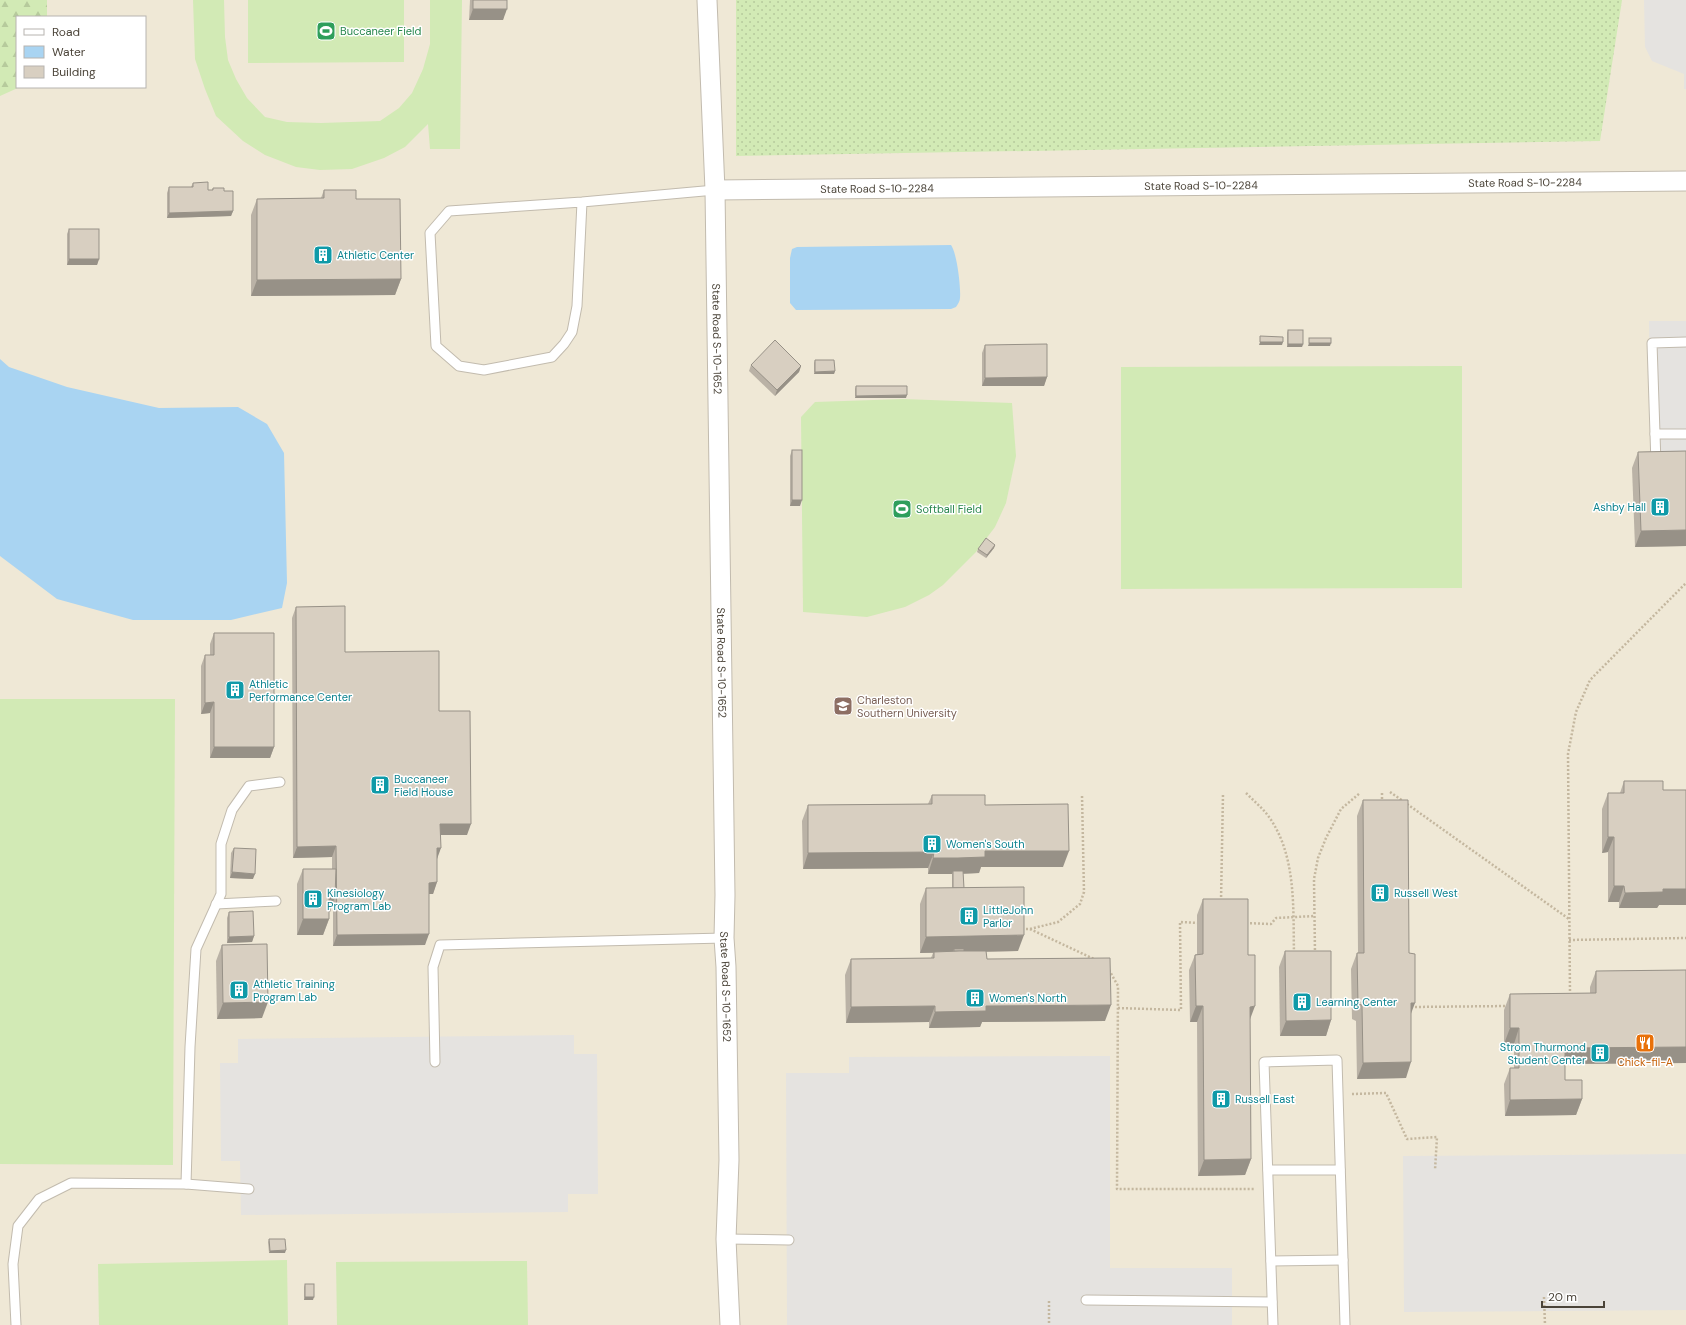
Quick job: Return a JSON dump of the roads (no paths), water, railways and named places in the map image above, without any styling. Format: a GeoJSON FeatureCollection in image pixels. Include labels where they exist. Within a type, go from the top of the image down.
{"type":"FeatureCollection","features":[{"type":"Feature","properties":{"kind":"street","name":"State Road S-10-1652"},"geometry":{"type":"LineString","coordinates":[[706,0],[715,190],[725,895],[724,938],[726,968],[729,1160],[726,1239],[730,1325]]}},
{"type":"Feature","properties":{"kind":"street","name":"State Road S-10-2284"},"geometry":{"type":"LineString","coordinates":[[715,190],[1686,181]]}},
{"type":"Feature","properties":{"kind":"lane"},"geometry":{"type":"LineString","coordinates":[[582,202],[577,306],[572,332],[564,344],[552,357],[484,370],[459,366],[436,346],[430,233],[449,211],[582,202],[715,190]]}},
{"type":"Feature","properties":{"kind":"lane"},"geometry":{"type":"LineString","coordinates":[[1664,468],[1656,468],[1652,343],[1686,342]]}},
{"type":"Feature","properties":{"kind":"lane"},"geometry":{"type":"LineString","coordinates":[[1655,434],[1686,434]]}},
{"type":"Feature","properties":{"kind":"lane"},"geometry":{"type":"LineString","coordinates":[[186,1184],[190,1047],[196,949],[221,894],[221,844],[232,810],[249,786],[280,782]]}},
{"type":"Feature","properties":{"kind":"lane"},"geometry":{"type":"LineString","coordinates":[[216,904],[276,901]]}},
{"type":"Feature","properties":{"kind":"lane"},"geometry":{"type":"LineString","coordinates":[[435,1062],[433,967],[440,945],[724,938]]}},
{"type":"Feature","properties":{"kind":"lane"},"geometry":{"type":"LineString","coordinates":[[1273,1325],[1264,1062],[1337,1060],[1345,1325]]}},
{"type":"Feature","properties":{"kind":"lane"},"geometry":{"type":"LineString","coordinates":[[1268,1170],[1340,1170]]}},
{"type":"Feature","properties":{"kind":"lane"},"geometry":{"type":"LineString","coordinates":[[16,1325],[13,1264],[18,1226],[39,1199],[71,1183],[186,1184],[249,1189]]}},
{"type":"Feature","properties":{"kind":"lane"},"geometry":{"type":"LineString","coordinates":[[726,1239],[789,1240]]}},
{"type":"Feature","properties":{"kind":"lane"},"geometry":{"type":"LineString","coordinates":[[1271,1261],[1343,1260]]}},
{"type":"Feature","properties":{"kind":"lane"},"geometry":{"type":"LineString","coordinates":[[1086,1300],[1272,1302]]}},
{"type":"Feature","properties":{"kind":"water"},"geometry":{"type":"Polygon","coordinates":[[[951,245],[957,263],[960,299],[956,307],[951,309],[796,310],[790,303],[790,258],[792,249],[797,247],[951,245]]]}},
{"type":"Feature","properties":{"kind":"water"},"geometry":{"type":"Polygon","coordinates":[[[0,359],[9,367],[67,387],[159,408],[238,407],[267,424],[284,453],[287,583],[282,608],[231,620],[133,620],[57,599],[0,556],[0,359]]]}},
{"type":"Feature","properties":{"kind":"place","name":"Buccaneer Field"},"geometry":{"type":"Point","coordinates":[326,31]}},
{"type":"Feature","properties":{"kind":"place","name":"Athletic Center"},"geometry":{"type":"Point","coordinates":[323,255]}},
{"type":"Feature","properties":{"kind":"place","name":"Ashby Hall"},"geometry":{"type":"Point","coordinates":[1660,507]}},
{"type":"Feature","properties":{"kind":"place","name":"Softball Field"},"geometry":{"type":"Point","coordinates":[902,509]}},
{"type":"Feature","properties":{"kind":"place","name":"Athletic Performance Center"},"geometry":{"type":"Point","coordinates":[235,690]}},
{"type":"Feature","properties":{"kind":"place","name":"Charleston Southern University"},"geometry":{"type":"Point","coordinates":[843,706]}},
{"type":"Feature","properties":{"kind":"place","name":"Buccaneer Field House"},"geometry":{"type":"Point","coordinates":[380,785]}},
{"type":"Feature","properties":{"kind":"place","name":"Women's South"},"geometry":{"type":"Point","coordinates":[932,844]}},
{"type":"Feature","properties":{"kind":"place","name":"Russell West"},"geometry":{"type":"Point","coordinates":[1380,893]}},
{"type":"Feature","properties":{"kind":"place","name":"Kinesiology Program Lab"},"geometry":{"type":"Point","coordinates":[313,899]}},
{"type":"Feature","properties":{"kind":"place","name":"LittleJohn Parlor"},"geometry":{"type":"Point","coordinates":[969,916]}},
{"type":"Feature","properties":{"kind":"place","name":"Athletic Training Program Lab"},"geometry":{"type":"Point","coordinates":[239,990]}},
{"type":"Feature","properties":{"kind":"place","name":"Women's North"},"geometry":{"type":"Point","coordinates":[975,998]}},
{"type":"Feature","properties":{"kind":"place","name":"Learning Center"},"geometry":{"type":"Point","coordinates":[1302,1002]}},
{"type":"Feature","properties":{"kind":"place","name":"Chick-fil-A"},"geometry":{"type":"Point","coordinates":[1645,1043]}},
{"type":"Feature","properties":{"kind":"place","name":"Strom Thurmond Student Center"},"geometry":{"type":"Point","coordinates":[1600,1053]}},
{"type":"Feature","properties":{"kind":"place","name":"Russell East"},"geometry":{"type":"Point","coordinates":[1221,1099]}}]}
